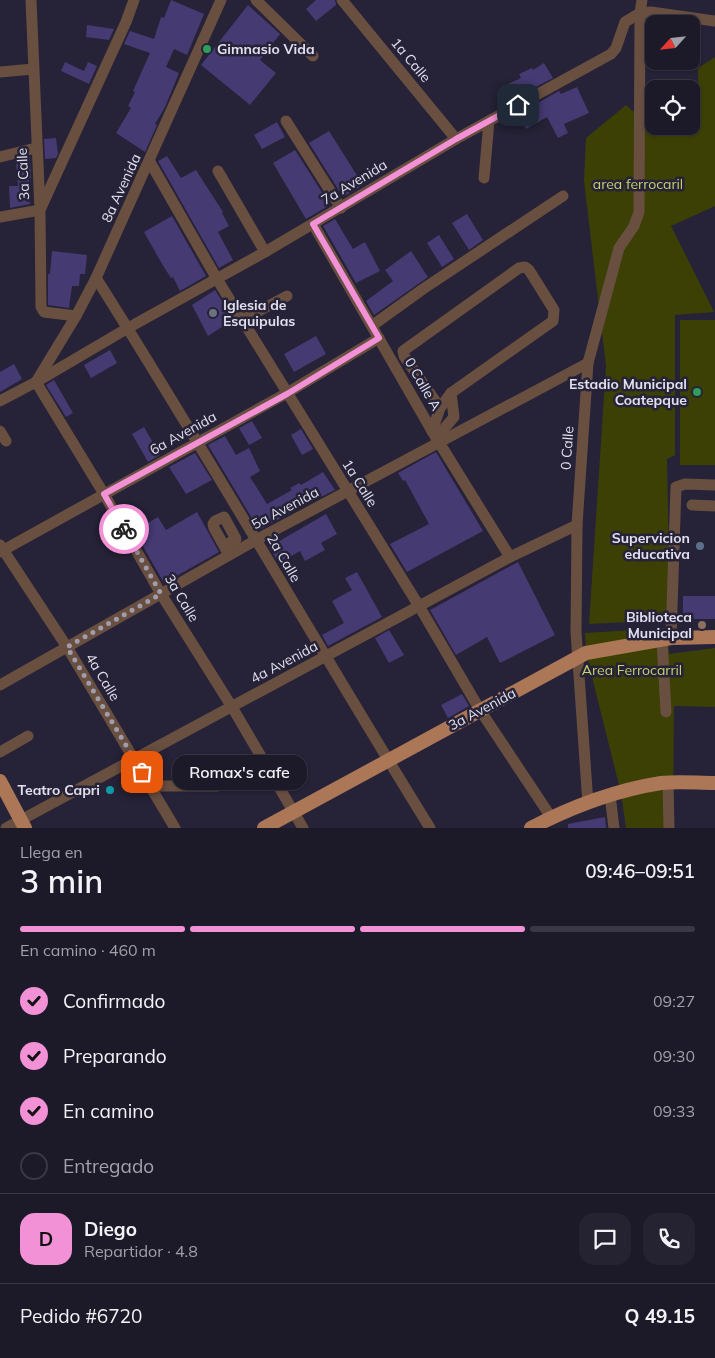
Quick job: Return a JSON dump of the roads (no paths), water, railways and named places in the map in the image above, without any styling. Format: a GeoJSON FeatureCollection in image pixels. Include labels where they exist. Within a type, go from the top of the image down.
{"type":"FeatureCollection","features":[{"type":"Feature","properties":{"kind":"main road","name":"3a Avenida"},"geometry":{"type":"LineString","coordinates":[[264,828],[586,653],[667,639],[715,637]]}},
{"type":"Feature","properties":{"kind":"main road"},"geometry":{"type":"LineString","coordinates":[[0,781],[23,824]]}},
{"type":"Feature","properties":{"kind":"main road"},"geometry":{"type":"LineString","coordinates":[[532,828],[551,817],[610,795],[668,783],[715,783]]}},
{"type":"Feature","properties":{"kind":"street","name":"3a Calle"},"geometry":{"type":"LineString","coordinates":[[31,0],[40,210],[41,310],[76,316]]}},
{"type":"Feature","properties":{"kind":"street"},"geometry":{"type":"LineString","coordinates":[[0,216],[40,210],[122,31],[134,0]]}},
{"type":"Feature","properties":{"kind":"street","name":"8a Avenida"},"geometry":{"type":"LineString","coordinates":[[36,382],[76,316],[96,278],[150,162],[221,0]]}},
{"type":"Feature","properties":{"kind":"street"},"geometry":{"type":"LineString","coordinates":[[256,0],[313,56]]}},
{"type":"Feature","properties":{"kind":"street","name":"1a Calle"},"geometry":{"type":"LineString","coordinates":[[343,0],[456,139]]}},
{"type":"Feature","properties":{"kind":"street","name":"0 Calle"},"geometry":{"type":"LineString","coordinates":[[588,804],[577,658],[577,525],[588,363],[619,248],[634,226],[639,212],[640,13],[642,0]]}},
{"type":"Feature","properties":{"kind":"street"},"geometry":{"type":"LineString","coordinates":[[640,13],[651,12],[715,21]]}},
{"type":"Feature","properties":{"kind":"street","name":"7a Avenida"},"geometry":{"type":"LineString","coordinates":[[0,401],[265,252],[456,139],[612,54],[625,22],[640,13]]}},
{"type":"Feature","properties":{"kind":"street"},"geometry":{"type":"LineString","coordinates":[[0,72],[33,69]]}},
{"type":"Feature","properties":{"kind":"street"},"geometry":{"type":"LineString","coordinates":[[286,121],[341,208]]}},
{"type":"Feature","properties":{"kind":"street"},"geometry":{"type":"LineString","coordinates":[[484,178],[489,121]]}},
{"type":"Feature","properties":{"kind":"street"},"geometry":{"type":"LineString","coordinates":[[0,157],[36,148]]}},
{"type":"Feature","properties":{"kind":"street","name":"1a Calle"},"geometry":{"type":"LineString","coordinates":[[150,162],[217,279],[419,606],[480,710],[551,817]]}},
{"type":"Feature","properties":{"kind":"street"},"geometry":{"type":"LineString","coordinates":[[218,171],[265,252]]}},
{"type":"Feature","properties":{"kind":"street"},"geometry":{"type":"LineString","coordinates":[[373,325],[423,289],[563,196]]}},
{"type":"Feature","properties":{"kind":"street","name":"0 Calle A"},"geometry":{"type":"LineString","coordinates":[[313,224],[436,437],[510,557]]}},
{"type":"Feature","properties":{"kind":"street"},"geometry":{"type":"LineString","coordinates":[[436,437],[440,408],[450,393],[553,321],[554,310],[529,270],[519,268],[404,351],[404,356],[440,408]]}},
{"type":"Feature","properties":{"kind":"street","name":"2a Calle"},"geometry":{"type":"LineString","coordinates":[[96,278],[198,442],[430,828]]}},
{"type":"Feature","properties":{"kind":"street"},"geometry":{"type":"LineString","coordinates":[[242,320],[287,296]]}},
{"type":"Feature","properties":{"kind":"street","name":"6a Avenida"},"geometry":{"type":"LineString","coordinates":[[1,549],[287,394],[379,338]]}},
{"type":"Feature","properties":{"kind":"street","name":"5a Avenida"},"geometry":{"type":"LineString","coordinates":[[0,685],[161,594],[227,551],[256,540],[348,492],[436,437],[588,363]]}},
{"type":"Feature","properties":{"kind":"street","name":"3a Calle"},"geometry":{"type":"LineString","coordinates":[[36,382],[104,494],[161,594],[232,707],[303,828]]}},
{"type":"Feature","properties":{"kind":"street"},"geometry":{"type":"LineString","coordinates":[[436,437],[454,417],[450,393]]}},
{"type":"Feature","properties":{"kind":"street"},"geometry":{"type":"LineString","coordinates":[[0,431],[6,441]]}},
{"type":"Feature","properties":{"kind":"street"},"geometry":{"type":"LineString","coordinates":[[666,712],[667,639],[676,487],[685,484],[715,485]]}},
{"type":"Feature","properties":{"kind":"street"},"geometry":{"type":"LineString","coordinates":[[692,505],[715,506]]}},
{"type":"Feature","properties":{"kind":"street","name":"4a Avenida"},"geometry":{"type":"LineString","coordinates":[[6,828],[23,824],[135,758],[510,557],[577,525]]}},
{"type":"Feature","properties":{"kind":"street","name":"4a Calle"},"geometry":{"type":"LineString","coordinates":[[1,549],[67,647],[135,758],[175,828]]}},
{"type":"Feature","properties":{"kind":"street"},"geometry":{"type":"LineString","coordinates":[[0,752],[28,736]]}},
{"type":"Feature","properties":{"kind":"street"},"geometry":{"type":"LineString","coordinates":[[668,783],[669,828]]}},
{"type":"Feature","properties":{"kind":"street"},"geometry":{"type":"LineString","coordinates":[[150,786],[217,786]]}},
{"type":"Feature","properties":{"kind":"street"},"geometry":{"type":"LineString","coordinates":[[610,795],[614,828]]}},
{"type":"Feature","properties":{"kind":"place","name":"Gimnasio Vida"},"geometry":{"type":"Point","coordinates":[207,49]}},
{"type":"Feature","properties":{"kind":"place","name":"Iglesia de Esquipulas"},"geometry":{"type":"Point","coordinates":[213,313]}},
{"type":"Feature","properties":{"kind":"place","name":"Estadio Municipal Coatepque"},"geometry":{"type":"Point","coordinates":[697,392]}},
{"type":"Feature","properties":{"kind":"place","name":"Supervicion educativa"},"geometry":{"type":"Point","coordinates":[700,546]}},
{"type":"Feature","properties":{"kind":"place","name":"Biblioteca Municipal"},"geometry":{"type":"Point","coordinates":[702,625]}},
{"type":"Feature","properties":{"kind":"place","name":"Romax's cafe"},"geometry":{"type":"Point","coordinates":[142,772]}},
{"type":"Feature","properties":{"kind":"place","name":"Teatro Capri"},"geometry":{"type":"Point","coordinates":[110,790]}},
{"type":"Feature","properties":{"kind":"park label","name":"area ferrocaril"},"geometry":{"type":"Point","coordinates":[638,184]}},
{"type":"Feature","properties":{"kind":"park label","name":"Area Ferrocarril"},"geometry":{"type":"Point","coordinates":[632,670]}}]}
